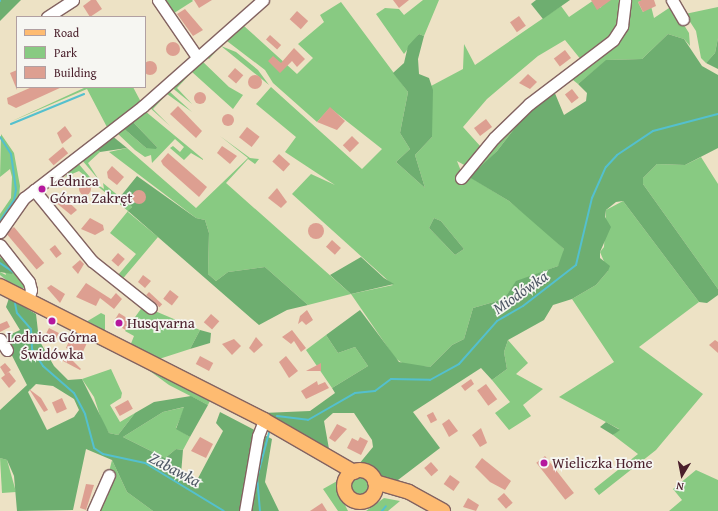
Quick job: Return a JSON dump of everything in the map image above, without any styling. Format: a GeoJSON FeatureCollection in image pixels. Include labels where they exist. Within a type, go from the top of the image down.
{"type":"FeatureCollection","features":[{"type":"Feature","properties":{"kind":"main road"},"geometry":{"type":"LineString","coordinates":[[0,286],[264,420],[314,448],[350,477],[351,504],[366,503],[401,495],[430,507]]}},
{"type":"Feature","properties":{"kind":"main road"},"geometry":{"type":"LineString","coordinates":[[350,477],[369,473],[375,482],[409,492],[430,507]]}},
{"type":"Feature","properties":{"kind":"main road"},"geometry":{"type":"LineString","coordinates":[[366,503],[375,482]]}},
{"type":"Feature","properties":{"kind":"street"},"geometry":{"type":"LineString","coordinates":[[48,16],[72,0]]}},
{"type":"Feature","properties":{"kind":"street"},"geometry":{"type":"LineString","coordinates":[[158,0],[198,57]]}},
{"type":"Feature","properties":{"kind":"street"},"geometry":{"type":"LineString","coordinates":[[0,232],[16,205],[143,106],[263,0]]}},
{"type":"Feature","properties":{"kind":"street"},"geometry":{"type":"LineString","coordinates":[[460,178],[494,138],[530,104],[613,40],[622,26],[625,0]]}},
{"type":"Feature","properties":{"kind":"street"},"geometry":{"type":"LineString","coordinates":[[672,0],[683,18]]}},
{"type":"Feature","properties":{"kind":"street"},"geometry":{"type":"LineString","coordinates":[[34,190],[92,261],[152,308]]}},
{"type":"Feature","properties":{"kind":"street"},"geometry":{"type":"LineString","coordinates":[[0,245],[29,282],[31,290],[28,300]]}},
{"type":"Feature","properties":{"kind":"street"},"geometry":{"type":"LineString","coordinates":[[0,340],[7,350]]}},
{"type":"Feature","properties":{"kind":"street"},"geometry":{"type":"LineString","coordinates":[[245,511],[258,436],[264,420]]}},
{"type":"Feature","properties":{"kind":"street"},"geometry":{"type":"LineString","coordinates":[[93,511],[109,475]]}},
{"type":"Feature","properties":{"kind":"green space"},"geometry":{"type":"Polygon","coordinates":[[[0,0],[21,0],[0,21],[0,0]]]}},
{"type":"Feature","properties":{"kind":"green space"},"geometry":{"type":"Polygon","coordinates":[[[160,0],[192,0],[193,1],[171,15],[160,0]]]}},
{"type":"Feature","properties":{"kind":"green space"},"geometry":{"type":"Polygon","coordinates":[[[423,0],[439,0],[424,36],[419,34],[404,54],[376,14],[385,8],[399,9],[404,15],[423,0]]]}},
{"type":"Feature","properties":{"kind":"green space"},"geometry":{"type":"Polygon","coordinates":[[[536,0],[570,0],[543,19],[531,4],[536,0]]]}},
{"type":"Feature","properties":{"kind":"green space"},"geometry":{"type":"Polygon","coordinates":[[[594,0],[600,8],[607,0],[622,0],[622,19],[615,36],[582,61],[565,40],[538,56],[487,99],[463,127],[481,147],[466,166],[457,161],[461,171],[458,175],[462,180],[531,105],[619,36],[626,0],[644,0],[638,2],[643,12],[651,6],[654,18],[672,6],[689,33],[690,46],[684,39],[668,34],[642,59],[607,60],[578,84],[573,80],[532,106],[497,151],[470,177],[509,201],[542,228],[564,249],[563,259],[558,266],[516,282],[504,299],[473,308],[464,339],[452,345],[430,367],[405,365],[395,358],[351,294],[393,285],[292,194],[311,174],[335,185],[285,152],[296,137],[256,104],[271,87],[362,169],[382,149],[330,108],[317,122],[273,83],[265,70],[223,38],[245,20],[249,21],[244,26],[297,74],[313,58],[298,44],[324,22],[320,15],[341,2],[408,92],[400,133],[410,149],[396,162],[425,188],[415,155],[432,137],[431,86],[463,69],[464,44],[475,65],[561,6],[569,17],[594,0]],[[434,218],[429,228],[455,255],[464,249],[441,221],[434,218]]]}},
{"type":"Feature","properties":{"kind":"green space"},"geometry":{"type":"Polygon","coordinates":[[[718,7],[718,38],[715,53],[706,63],[701,58],[696,31],[685,14],[718,7]]]}},
{"type":"Feature","properties":{"kind":"green space"},"geometry":{"type":"Polygon","coordinates":[[[419,34],[424,36],[418,59],[419,74],[429,78],[433,90],[432,137],[415,155],[425,188],[396,162],[410,149],[400,133],[408,92],[393,73],[404,63],[408,46],[419,34]]]}},
{"type":"Feature","properties":{"kind":"green space"},"geometry":{"type":"Polygon","coordinates":[[[668,34],[684,39],[702,66],[718,75],[718,148],[685,165],[657,164],[643,178],[643,184],[718,289],[718,295],[707,303],[699,302],[623,201],[616,202],[606,210],[605,217],[611,227],[600,252],[600,258],[610,266],[608,271],[596,285],[572,299],[553,305],[544,320],[508,340],[504,352],[507,369],[492,380],[481,368],[413,412],[440,448],[394,483],[359,464],[373,447],[372,440],[354,413],[333,413],[324,421],[329,449],[263,413],[310,411],[335,393],[332,388],[368,366],[355,347],[338,353],[326,335],[360,310],[399,362],[430,367],[452,345],[464,339],[473,308],[504,299],[516,281],[558,266],[564,249],[509,201],[469,177],[497,151],[532,106],[554,91],[564,115],[586,101],[587,93],[578,84],[606,60],[642,59],[668,34]]]}},
{"type":"Feature","properties":{"kind":"green space"},"geometry":{"type":"Polygon","coordinates":[[[718,38],[718,69],[706,63],[715,53],[718,38]]]}},
{"type":"Feature","properties":{"kind":"green space"},"geometry":{"type":"Polygon","coordinates":[[[216,44],[221,46],[209,59],[206,56],[216,44]]]}},
{"type":"Feature","properties":{"kind":"green space"},"geometry":{"type":"Polygon","coordinates":[[[221,46],[236,52],[258,70],[269,85],[221,46]]]}},
{"type":"Feature","properties":{"kind":"green space"},"geometry":{"type":"Polygon","coordinates":[[[202,61],[229,87],[243,95],[233,109],[192,72],[177,88],[192,104],[170,86],[202,61]]]}},
{"type":"Feature","properties":{"kind":"green space"},"geometry":{"type":"Polygon","coordinates":[[[84,88],[134,88],[142,104],[108,129],[87,89],[10,122],[84,88]]]}},
{"type":"Feature","properties":{"kind":"green space"},"geometry":{"type":"Polygon","coordinates":[[[166,91],[170,92],[192,112],[167,94],[153,109],[170,126],[148,106],[166,91]]]}},
{"type":"Feature","properties":{"kind":"green space"},"geometry":{"type":"Polygon","coordinates":[[[145,111],[203,160],[191,153],[184,160],[170,148],[173,146],[180,152],[184,147],[175,139],[152,163],[151,155],[145,157],[135,150],[116,132],[122,127],[146,148],[157,147],[131,120],[145,111]]]}},
{"type":"Feature","properties":{"kind":"green space"},"geometry":{"type":"Polygon","coordinates":[[[131,120],[157,147],[156,149],[146,148],[122,127],[131,120]]]}},
{"type":"Feature","properties":{"kind":"green space"},"geometry":{"type":"Polygon","coordinates":[[[1,134],[14,153],[20,186],[19,197],[0,225],[0,214],[11,198],[12,177],[10,169],[0,177],[1,134]]]}},
{"type":"Feature","properties":{"kind":"green space"},"geometry":{"type":"Polygon","coordinates":[[[111,135],[127,148],[100,152],[94,148],[111,135]]]}},
{"type":"Feature","properties":{"kind":"green space"},"geometry":{"type":"Polygon","coordinates":[[[220,136],[250,158],[259,159],[255,164],[248,159],[226,183],[351,294],[308,305],[265,267],[228,272],[216,281],[208,274],[209,233],[205,220],[196,218],[109,152],[127,148],[196,208],[248,158],[220,136]]]}},
{"type":"Feature","properties":{"kind":"green space"},"geometry":{"type":"Polygon","coordinates":[[[94,148],[100,152],[88,163],[99,180],[81,159],[94,148]]]}},
{"type":"Feature","properties":{"kind":"green space"},"geometry":{"type":"Polygon","coordinates":[[[701,157],[718,184],[718,289],[643,184],[643,178],[657,164],[685,165],[701,157]]]}},
{"type":"Feature","properties":{"kind":"green space"},"geometry":{"type":"Polygon","coordinates":[[[77,162],[95,183],[104,189],[103,183],[132,207],[128,212],[158,237],[120,282],[118,275],[136,254],[110,233],[128,211],[79,171],[65,177],[70,171],[68,168],[77,162]]]}},
{"type":"Feature","properties":{"kind":"green space"},"geometry":{"type":"Polygon","coordinates":[[[137,176],[196,218],[205,220],[209,233],[208,274],[216,281],[228,272],[265,267],[308,305],[287,310],[259,325],[128,211],[132,207],[120,197],[137,176]]]}},
{"type":"Feature","properties":{"kind":"green space"},"geometry":{"type":"Polygon","coordinates":[[[623,201],[699,302],[639,347],[703,394],[656,450],[599,495],[594,489],[638,454],[613,435],[619,429],[559,397],[614,362],[572,299],[596,285],[608,271],[600,252],[604,247],[606,210],[623,201]]]}},
{"type":"Feature","properties":{"kind":"green space"},"geometry":{"type":"Polygon","coordinates":[[[434,218],[441,221],[464,249],[455,255],[429,228],[434,218]]]}},
{"type":"Feature","properties":{"kind":"green space"},"geometry":{"type":"Polygon","coordinates":[[[0,253],[21,276],[26,288],[16,288],[0,275],[0,272],[6,275],[0,253]]]}},
{"type":"Feature","properties":{"kind":"green space"},"geometry":{"type":"Polygon","coordinates":[[[0,257],[14,271],[12,274],[0,272],[0,257]]]}},
{"type":"Feature","properties":{"kind":"green space"},"geometry":{"type":"Polygon","coordinates":[[[361,257],[384,278],[394,284],[351,294],[330,275],[361,257]]]}},
{"type":"Feature","properties":{"kind":"green space"},"geometry":{"type":"Polygon","coordinates":[[[9,298],[36,314],[39,340],[54,366],[68,380],[82,379],[109,433],[118,435],[135,413],[154,402],[191,396],[208,405],[190,437],[176,429],[184,407],[163,412],[123,437],[165,458],[176,449],[183,450],[181,474],[196,482],[223,431],[216,423],[220,412],[272,439],[265,482],[279,511],[153,511],[127,492],[112,460],[86,449],[73,510],[17,511],[14,476],[7,460],[0,458],[0,410],[27,385],[3,338],[20,330],[6,307],[9,298]],[[36,384],[28,392],[47,430],[74,417],[79,410],[74,399],[53,386],[36,384]]]}},
{"type":"Feature","properties":{"kind":"green space"},"geometry":{"type":"Polygon","coordinates":[[[143,306],[200,330],[190,349],[159,359],[207,382],[130,346],[134,336],[125,331],[143,306]]]}},
{"type":"Feature","properties":{"kind":"green space"},"geometry":{"type":"Polygon","coordinates":[[[101,313],[105,315],[105,332],[86,322],[101,313]]]}},
{"type":"Feature","properties":{"kind":"green space"},"geometry":{"type":"Polygon","coordinates":[[[200,330],[211,333],[210,343],[190,349],[200,330]]]}},
{"type":"Feature","properties":{"kind":"green space"},"geometry":{"type":"Polygon","coordinates":[[[326,335],[338,353],[355,347],[368,366],[332,388],[306,350],[326,335]]]}},
{"type":"Feature","properties":{"kind":"green space"},"geometry":{"type":"Polygon","coordinates":[[[508,340],[528,363],[516,374],[543,389],[523,405],[531,416],[509,430],[495,413],[510,402],[492,380],[507,369],[504,352],[508,340]]]}},
{"type":"Feature","properties":{"kind":"green space"},"geometry":{"type":"Polygon","coordinates":[[[143,366],[211,398],[208,405],[169,385],[143,366]]]}},
{"type":"Feature","properties":{"kind":"green space"},"geometry":{"type":"Polygon","coordinates":[[[111,369],[122,393],[121,398],[110,405],[120,422],[135,413],[118,435],[109,433],[102,422],[94,397],[82,379],[111,369]]]}},
{"type":"Feature","properties":{"kind":"green space"},"geometry":{"type":"Polygon","coordinates":[[[185,407],[176,428],[190,437],[183,450],[176,449],[165,458],[123,437],[163,412],[185,407]]]}},
{"type":"Feature","properties":{"kind":"green space"},"geometry":{"type":"Polygon","coordinates":[[[606,422],[620,430],[613,435],[600,427],[606,422]]]}},
{"type":"Feature","properties":{"kind":"green space"},"geometry":{"type":"Polygon","coordinates":[[[0,458],[7,460],[16,492],[2,493],[0,458]]]}},
{"type":"Feature","properties":{"kind":"green space"},"geometry":{"type":"Polygon","coordinates":[[[112,460],[127,492],[153,511],[96,511],[108,496],[104,492],[112,460]]]}},
{"type":"Feature","properties":{"kind":"green space"},"geometry":{"type":"Polygon","coordinates":[[[696,470],[718,480],[718,511],[669,511],[682,500],[673,489],[696,470]]]}},
{"type":"Feature","properties":{"kind":"green space"},"geometry":{"type":"Polygon","coordinates":[[[360,475],[368,478],[371,486],[368,494],[360,497],[352,494],[349,486],[352,478],[360,475]]]}},
{"type":"Feature","properties":{"kind":"green space"},"geometry":{"type":"Polygon","coordinates":[[[339,480],[339,493],[348,511],[338,511],[323,489],[339,480]]]}},
{"type":"Feature","properties":{"kind":"green space"},"geometry":{"type":"Polygon","coordinates":[[[384,498],[400,501],[388,511],[366,511],[384,498]]]}},
{"type":"Feature","properties":{"kind":"building"},"geometry":{"type":"Polygon","coordinates":[[[91,0],[96,0],[102,9],[89,16],[83,6],[91,0]]]}},
{"type":"Feature","properties":{"kind":"building"},"geometry":{"type":"Polygon","coordinates":[[[194,0],[212,0],[199,8],[194,0]]]}},
{"type":"Feature","properties":{"kind":"building"},"geometry":{"type":"Polygon","coordinates":[[[393,0],[409,0],[399,8],[393,0]]]}},
{"type":"Feature","properties":{"kind":"building"},"geometry":{"type":"Polygon","coordinates":[[[591,0],[611,0],[597,10],[591,0]]]}},
{"type":"Feature","properties":{"kind":"building"},"geometry":{"type":"Polygon","coordinates":[[[642,0],[654,0],[656,6],[643,12],[638,2],[642,0]]]}},
{"type":"Feature","properties":{"kind":"building"},"geometry":{"type":"Polygon","coordinates":[[[185,9],[203,30],[193,36],[177,14],[185,9]]]}},
{"type":"Feature","properties":{"kind":"building"},"geometry":{"type":"Polygon","coordinates":[[[297,11],[308,21],[301,29],[290,19],[297,11]]]}},
{"type":"Feature","properties":{"kind":"building"},"geometry":{"type":"Polygon","coordinates":[[[519,16],[526,26],[517,32],[510,22],[519,16]]]}},
{"type":"Feature","properties":{"kind":"building"},"geometry":{"type":"Polygon","coordinates":[[[270,35],[281,45],[277,49],[266,39],[270,35]]]}},
{"type":"Feature","properties":{"kind":"building"},"geometry":{"type":"Polygon","coordinates":[[[173,42],[178,44],[180,49],[178,54],[173,56],[168,54],[166,49],[168,44],[173,42]]]}},
{"type":"Feature","properties":{"kind":"building"},"geometry":{"type":"Polygon","coordinates":[[[294,48],[305,59],[297,67],[292,61],[280,73],[268,61],[273,56],[281,63],[294,48]]]}},
{"type":"Feature","properties":{"kind":"building"},"geometry":{"type":"Polygon","coordinates":[[[565,50],[571,58],[560,66],[554,58],[565,50]]]}},
{"type":"Feature","properties":{"kind":"building"},"geometry":{"type":"Polygon","coordinates":[[[150,61],[156,65],[157,68],[155,73],[150,75],[146,74],[146,62],[150,61]]]}},
{"type":"Feature","properties":{"kind":"building"},"geometry":{"type":"Polygon","coordinates":[[[235,68],[243,75],[236,84],[228,76],[235,68]]]}},
{"type":"Feature","properties":{"kind":"building"},"geometry":{"type":"Polygon","coordinates":[[[16,70],[16,88],[10,73],[16,70]]]}},
{"type":"Feature","properties":{"kind":"building"},"geometry":{"type":"Polygon","coordinates":[[[528,74],[537,82],[530,89],[519,83],[528,74]]]}},
{"type":"Feature","properties":{"kind":"building"},"geometry":{"type":"Polygon","coordinates":[[[252,75],[258,75],[262,79],[262,85],[258,89],[252,89],[248,85],[248,79],[252,75]]]}},
{"type":"Feature","properties":{"kind":"building"},"geometry":{"type":"Polygon","coordinates":[[[30,88],[60,88],[16,108],[8,104],[7,98],[30,88]]]}},
{"type":"Feature","properties":{"kind":"building"},"geometry":{"type":"Polygon","coordinates":[[[572,89],[579,98],[572,103],[565,95],[572,89]]]}},
{"type":"Feature","properties":{"kind":"building"},"geometry":{"type":"Polygon","coordinates":[[[198,92],[202,92],[206,98],[202,104],[198,104],[194,100],[194,96],[198,92]]]}},
{"type":"Feature","properties":{"kind":"building"},"geometry":{"type":"Polygon","coordinates":[[[178,106],[202,131],[196,138],[170,114],[178,106]]]}},
{"type":"Feature","properties":{"kind":"building"},"geometry":{"type":"Polygon","coordinates":[[[330,107],[345,121],[337,130],[317,122],[330,107]]]}},
{"type":"Feature","properties":{"kind":"building"},"geometry":{"type":"Polygon","coordinates":[[[230,114],[233,115],[233,125],[226,126],[223,125],[222,118],[223,115],[230,114]]]}},
{"type":"Feature","properties":{"kind":"building"},"geometry":{"type":"Polygon","coordinates":[[[486,119],[492,127],[480,136],[474,128],[486,119]]]}},
{"type":"Feature","properties":{"kind":"building"},"geometry":{"type":"Polygon","coordinates":[[[65,126],[72,136],[62,144],[57,133],[65,126]]]}},
{"type":"Feature","properties":{"kind":"building"},"geometry":{"type":"Polygon","coordinates":[[[247,127],[260,137],[252,147],[239,137],[247,127]]]}},
{"type":"Feature","properties":{"kind":"building"},"geometry":{"type":"Polygon","coordinates":[[[352,136],[359,143],[350,152],[343,145],[352,136]]]}},
{"type":"Feature","properties":{"kind":"building"},"geometry":{"type":"Polygon","coordinates":[[[222,146],[237,156],[230,164],[217,153],[222,146]]]}},
{"type":"Feature","properties":{"kind":"building"},"geometry":{"type":"Polygon","coordinates":[[[63,147],[68,153],[54,165],[48,159],[63,147]]]}},
{"type":"Feature","properties":{"kind":"building"},"geometry":{"type":"Polygon","coordinates":[[[168,153],[207,187],[199,197],[163,165],[161,161],[168,153]]]}},
{"type":"Feature","properties":{"kind":"building"},"geometry":{"type":"Polygon","coordinates":[[[279,154],[290,164],[283,171],[272,161],[279,154]]]}},
{"type":"Feature","properties":{"kind":"building"},"geometry":{"type":"Polygon","coordinates":[[[112,166],[124,177],[117,185],[108,178],[107,172],[112,166]]]}},
{"type":"Feature","properties":{"kind":"building"},"geometry":{"type":"Polygon","coordinates":[[[85,183],[89,185],[91,189],[89,193],[85,195],[81,193],[79,189],[81,185],[85,183]]]}},
{"type":"Feature","properties":{"kind":"building"},"geometry":{"type":"Polygon","coordinates":[[[277,188],[287,202],[281,208],[268,198],[277,188]]]}},
{"type":"Feature","properties":{"kind":"building"},"geometry":{"type":"Polygon","coordinates":[[[136,190],[142,190],[146,194],[146,200],[142,204],[136,204],[132,200],[132,194],[136,190]]]}},
{"type":"Feature","properties":{"kind":"building"},"geometry":{"type":"Polygon","coordinates":[[[61,195],[77,210],[71,215],[54,201],[61,195]]]}},
{"type":"Feature","properties":{"kind":"building"},"geometry":{"type":"Polygon","coordinates":[[[90,218],[103,225],[104,230],[95,235],[81,229],[90,218]]]}},
{"type":"Feature","properties":{"kind":"building"},"geometry":{"type":"Polygon","coordinates":[[[316,223],[323,228],[324,231],[319,238],[316,239],[309,234],[308,231],[313,224],[316,223]]]}},
{"type":"Feature","properties":{"kind":"building"},"geometry":{"type":"Polygon","coordinates":[[[14,227],[44,263],[37,269],[6,233],[14,227]]]}},
{"type":"Feature","properties":{"kind":"building"},"geometry":{"type":"Polygon","coordinates":[[[332,240],[341,248],[335,255],[326,247],[332,240]]]}},
{"type":"Feature","properties":{"kind":"building"},"geometry":{"type":"Polygon","coordinates":[[[55,245],[62,254],[56,258],[49,249],[55,245]]]}},
{"type":"Feature","properties":{"kind":"building"},"geometry":{"type":"Polygon","coordinates":[[[118,253],[125,259],[118,266],[111,261],[118,253]]]}},
{"type":"Feature","properties":{"kind":"building"},"geometry":{"type":"Polygon","coordinates":[[[80,260],[84,264],[78,274],[72,267],[80,260]]]}},
{"type":"Feature","properties":{"kind":"building"},"geometry":{"type":"Polygon","coordinates":[[[143,275],[151,281],[145,288],[138,282],[143,275]]]}},
{"type":"Feature","properties":{"kind":"building"},"geometry":{"type":"Polygon","coordinates":[[[86,283],[111,299],[116,293],[122,299],[114,309],[100,298],[96,306],[76,297],[86,283]]]}},
{"type":"Feature","properties":{"kind":"building"},"geometry":{"type":"Polygon","coordinates":[[[51,285],[65,294],[60,303],[47,288],[51,285]]]}},
{"type":"Feature","properties":{"kind":"building"},"geometry":{"type":"Polygon","coordinates":[[[170,290],[179,297],[172,305],[163,299],[170,290]]]}},
{"type":"Feature","properties":{"kind":"building"},"geometry":{"type":"Polygon","coordinates":[[[149,292],[162,304],[159,307],[146,295],[149,292]]]}},
{"type":"Feature","properties":{"kind":"building"},"geometry":{"type":"Polygon","coordinates":[[[307,310],[313,320],[306,325],[302,321],[298,324],[300,316],[307,310]]]}},
{"type":"Feature","properties":{"kind":"building"},"geometry":{"type":"Polygon","coordinates":[[[119,313],[132,321],[126,330],[113,322],[119,313]]]}},
{"type":"Feature","properties":{"kind":"building"},"geometry":{"type":"Polygon","coordinates":[[[211,314],[219,321],[212,330],[204,322],[211,314]]]}},
{"type":"Feature","properties":{"kind":"building"},"geometry":{"type":"Polygon","coordinates":[[[7,321],[10,327],[0,332],[0,324],[7,321]]]}},
{"type":"Feature","properties":{"kind":"building"},"geometry":{"type":"Polygon","coordinates":[[[49,328],[59,333],[55,341],[45,336],[49,328]]]}},
{"type":"Feature","properties":{"kind":"building"},"geometry":{"type":"Polygon","coordinates":[[[292,330],[306,348],[301,352],[294,341],[291,344],[282,337],[292,330]]]}},
{"type":"Feature","properties":{"kind":"building"},"geometry":{"type":"Polygon","coordinates":[[[71,337],[86,344],[81,355],[66,348],[71,337]]]}},
{"type":"Feature","properties":{"kind":"building"},"geometry":{"type":"Polygon","coordinates":[[[256,337],[263,345],[254,353],[249,348],[256,337]]]}},
{"type":"Feature","properties":{"kind":"building"},"geometry":{"type":"Polygon","coordinates":[[[234,339],[241,346],[232,355],[222,344],[234,339]]]}},
{"type":"Feature","properties":{"kind":"building"},"geometry":{"type":"Polygon","coordinates":[[[715,340],[718,342],[718,353],[709,345],[715,340]]]}},
{"type":"Feature","properties":{"kind":"building"},"geometry":{"type":"Polygon","coordinates":[[[67,355],[81,369],[80,370],[63,361],[67,355]]]}},
{"type":"Feature","properties":{"kind":"building"},"geometry":{"type":"Polygon","coordinates":[[[200,356],[213,363],[209,371],[196,364],[200,356]]]}},
{"type":"Feature","properties":{"kind":"building"},"geometry":{"type":"Polygon","coordinates":[[[286,356],[298,371],[289,378],[279,362],[286,356]]]}},
{"type":"Feature","properties":{"kind":"building"},"geometry":{"type":"Polygon","coordinates":[[[5,363],[11,370],[6,374],[9,372],[16,381],[9,388],[1,378],[5,375],[0,367],[5,363]]]}},
{"type":"Feature","properties":{"kind":"building"},"geometry":{"type":"Polygon","coordinates":[[[321,363],[321,371],[306,371],[321,363]]]}},
{"type":"Feature","properties":{"kind":"building"},"geometry":{"type":"Polygon","coordinates":[[[471,379],[474,384],[465,391],[461,386],[471,379]]]}},
{"type":"Feature","properties":{"kind":"building"},"geometry":{"type":"Polygon","coordinates":[[[317,381],[318,385],[325,382],[329,388],[306,399],[301,391],[317,381]]]}},
{"type":"Feature","properties":{"kind":"building"},"geometry":{"type":"Polygon","coordinates":[[[486,384],[497,399],[488,406],[477,390],[486,384]]]}},
{"type":"Feature","properties":{"kind":"building"},"geometry":{"type":"Polygon","coordinates":[[[29,389],[41,398],[48,410],[44,412],[29,389]]]}},
{"type":"Feature","properties":{"kind":"building"},"geometry":{"type":"Polygon","coordinates":[[[62,398],[67,409],[57,413],[52,402],[62,398]]]}},
{"type":"Feature","properties":{"kind":"building"},"geometry":{"type":"Polygon","coordinates":[[[128,400],[133,409],[120,416],[115,407],[128,400]]]}},
{"type":"Feature","properties":{"kind":"building"},"geometry":{"type":"Polygon","coordinates":[[[433,412],[437,420],[431,423],[427,415],[433,412]]]}},
{"type":"Feature","properties":{"kind":"building"},"geometry":{"type":"Polygon","coordinates":[[[449,419],[458,431],[449,437],[442,424],[449,419]]]}},
{"type":"Feature","properties":{"kind":"building"},"geometry":{"type":"Polygon","coordinates":[[[337,424],[347,429],[335,442],[329,438],[337,424]]]}},
{"type":"Feature","properties":{"kind":"building"},"geometry":{"type":"Polygon","coordinates":[[[481,428],[487,443],[480,447],[472,435],[481,428]]]}},
{"type":"Feature","properties":{"kind":"building"},"geometry":{"type":"Polygon","coordinates":[[[200,437],[213,444],[206,458],[191,451],[200,437]]]}},
{"type":"Feature","properties":{"kind":"building"},"geometry":{"type":"Polygon","coordinates":[[[360,437],[368,441],[361,455],[347,448],[352,438],[358,441],[360,437]]]}},
{"type":"Feature","properties":{"kind":"building"},"geometry":{"type":"Polygon","coordinates":[[[545,456],[574,493],[565,500],[536,463],[545,456]]]}},
{"type":"Feature","properties":{"kind":"building"},"geometry":{"type":"Polygon","coordinates":[[[482,458],[511,481],[505,490],[490,482],[475,467],[482,458]]]}},
{"type":"Feature","properties":{"kind":"building"},"geometry":{"type":"Polygon","coordinates":[[[431,462],[438,470],[431,476],[424,468],[431,462]]]}},
{"type":"Feature","properties":{"kind":"building"},"geometry":{"type":"Polygon","coordinates":[[[450,475],[460,482],[454,491],[444,484],[450,475]]]}},
{"type":"Feature","properties":{"kind":"building"},"geometry":{"type":"Polygon","coordinates":[[[86,484],[94,485],[86,510],[80,508],[86,484]]]}},
{"type":"Feature","properties":{"kind":"building"},"geometry":{"type":"Polygon","coordinates":[[[504,493],[513,503],[506,509],[497,499],[504,493]]]}},
{"type":"Feature","properties":{"kind":"building"},"geometry":{"type":"Polygon","coordinates":[[[468,498],[479,505],[476,511],[463,507],[468,498]]]}},
{"type":"Feature","properties":{"kind":"building"},"geometry":{"type":"Polygon","coordinates":[[[322,503],[327,511],[310,511],[322,503]]]}},
{"type":"Feature","properties":{"kind":"waterway"},"geometry":{"type":"LineString","coordinates":[[11,124],[84,94]]}},
{"type":"Feature","properties":{"kind":"waterway","name":"Miodówka"},"geometry":{"type":"LineString","coordinates":[[277,416],[308,420],[355,393],[375,391],[391,379],[430,380],[459,364],[497,321],[523,306],[576,265],[592,198],[606,167],[617,155],[653,131],[718,114]]}},
{"type":"Feature","properties":{"kind":"waterway","name":"Zabawka"},"geometry":{"type":"LineString","coordinates":[[0,137],[11,154],[16,190],[14,200],[0,221]]}},
{"type":"Feature","properties":{"kind":"waterway","name":"Zabawka"},"geometry":{"type":"LineString","coordinates":[[0,263],[15,273]]}},
{"type":"Feature","properties":{"kind":"waterway","name":"Zabawka"},"geometry":{"type":"LineString","coordinates":[[15,303],[17,313],[31,329],[32,349],[43,366],[74,393],[85,414],[94,448],[103,454],[145,463],[224,511]]}},
{"type":"Feature","properties":{"kind":"waterway","name":"Miodówka"},"geometry":{"type":"LineString","coordinates":[[260,511],[257,478],[269,433]]}},
{"type":"Feature","properties":{"kind":"waterway"},"geometry":{"type":"LineString","coordinates":[[382,511],[386,506]]}},
{"type":"Feature","properties":{"kind":"place","name":"Lednica Górna Zakręt"},"geometry":{"type":"Point","coordinates":[42,189]}},
{"type":"Feature","properties":{"kind":"place","name":"Lednica Górna Świdówka"},"geometry":{"type":"Point","coordinates":[52,321]}},
{"type":"Feature","properties":{"kind":"place","name":"Husqvarna"},"geometry":{"type":"Point","coordinates":[119,323]}},
{"type":"Feature","properties":{"kind":"place","name":"Wieliczka Home"},"geometry":{"type":"Point","coordinates":[544,463]}}]}
